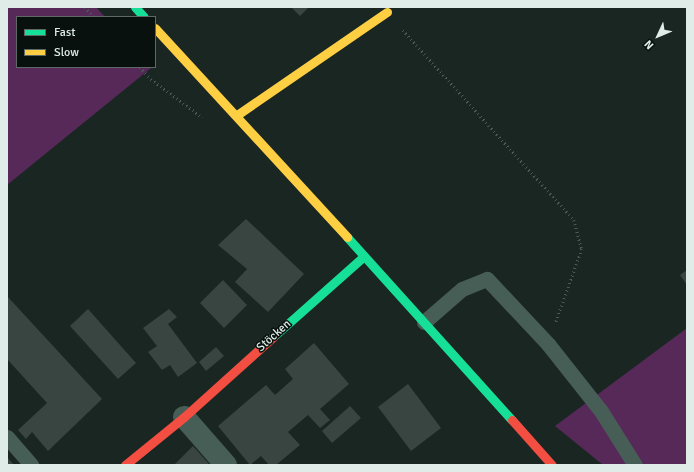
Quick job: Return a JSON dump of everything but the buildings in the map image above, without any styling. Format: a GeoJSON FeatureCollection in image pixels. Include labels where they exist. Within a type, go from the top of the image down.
{"type":"FeatureCollection","features":[{"type":"Feature","properties":{"kind":"main road"},"geometry":{"type":"LineString","coordinates":[[134,7],[143,16]]}},
{"type":"Feature","properties":{"kind":"main road"},"geometry":{"type":"LineString","coordinates":[[238,115],[386,10]]}},
{"type":"Feature","properties":{"kind":"main road"},"geometry":{"type":"LineString","coordinates":[[156,29],[238,115],[552,465]]}},
{"type":"Feature","properties":{"kind":"main road","name":"Stöcken"},"geometry":{"type":"LineString","coordinates":[[125,465],[184,417],[364,256]]}},
{"type":"Feature","properties":{"kind":"street"},"geometry":{"type":"LineString","coordinates":[[184,417],[226,465]]}},
{"type":"Feature","properties":{"kind":"lane"},"geometry":{"type":"LineString","coordinates":[[424,322],[462,289],[487,279],[548,344],[601,411],[636,465]]}},
{"type":"Feature","properties":{"kind":"lane"},"geometry":{"type":"LineString","coordinates":[[7,437],[32,465]]}},
{"type":"Feature","properties":{"kind":"path"},"geometry":{"type":"LineString","coordinates":[[85,7],[93,16]]}},
{"type":"Feature","properties":{"kind":"path"},"geometry":{"type":"LineString","coordinates":[[386,10],[574,220],[582,249],[548,344]]}},
{"type":"Feature","properties":{"kind":"shaded area"},"geometry":{"type":"Polygon","coordinates":[[[7,7],[96,7],[104,16],[16,16],[16,68],[151,68],[7,185],[7,7]]]}},
{"type":"Feature","properties":{"kind":"shaded area"},"geometry":{"type":"Polygon","coordinates":[[[687,328],[687,465],[603,465],[555,426],[687,328]]]}},
{"type":"Feature","properties":{"kind":"traffic: fast"},"geometry":{"type":"LineString","coordinates":[[135,7],[143,16]]}},
{"type":"Feature","properties":{"kind":"traffic: fast"},"geometry":{"type":"LineString","coordinates":[[347,237],[512,420]]}},
{"type":"Feature","properties":{"kind":"traffic: fast"},"geometry":{"type":"LineString","coordinates":[[274,336],[364,256]]}},
{"type":"Feature","properties":{"kind":"traffic: slow"},"geometry":{"type":"LineString","coordinates":[[237,115],[387,12]]}},
{"type":"Feature","properties":{"kind":"traffic: slow"},"geometry":{"type":"LineString","coordinates":[[156,29],[347,237]]}},
{"type":"Feature","properties":{"kind":"traffic: jam"},"geometry":{"type":"LineString","coordinates":[[125,465],[184,417],[274,336]]}},
{"type":"Feature","properties":{"kind":"traffic: jam"},"geometry":{"type":"LineString","coordinates":[[512,420],[552,465]]}}]}
